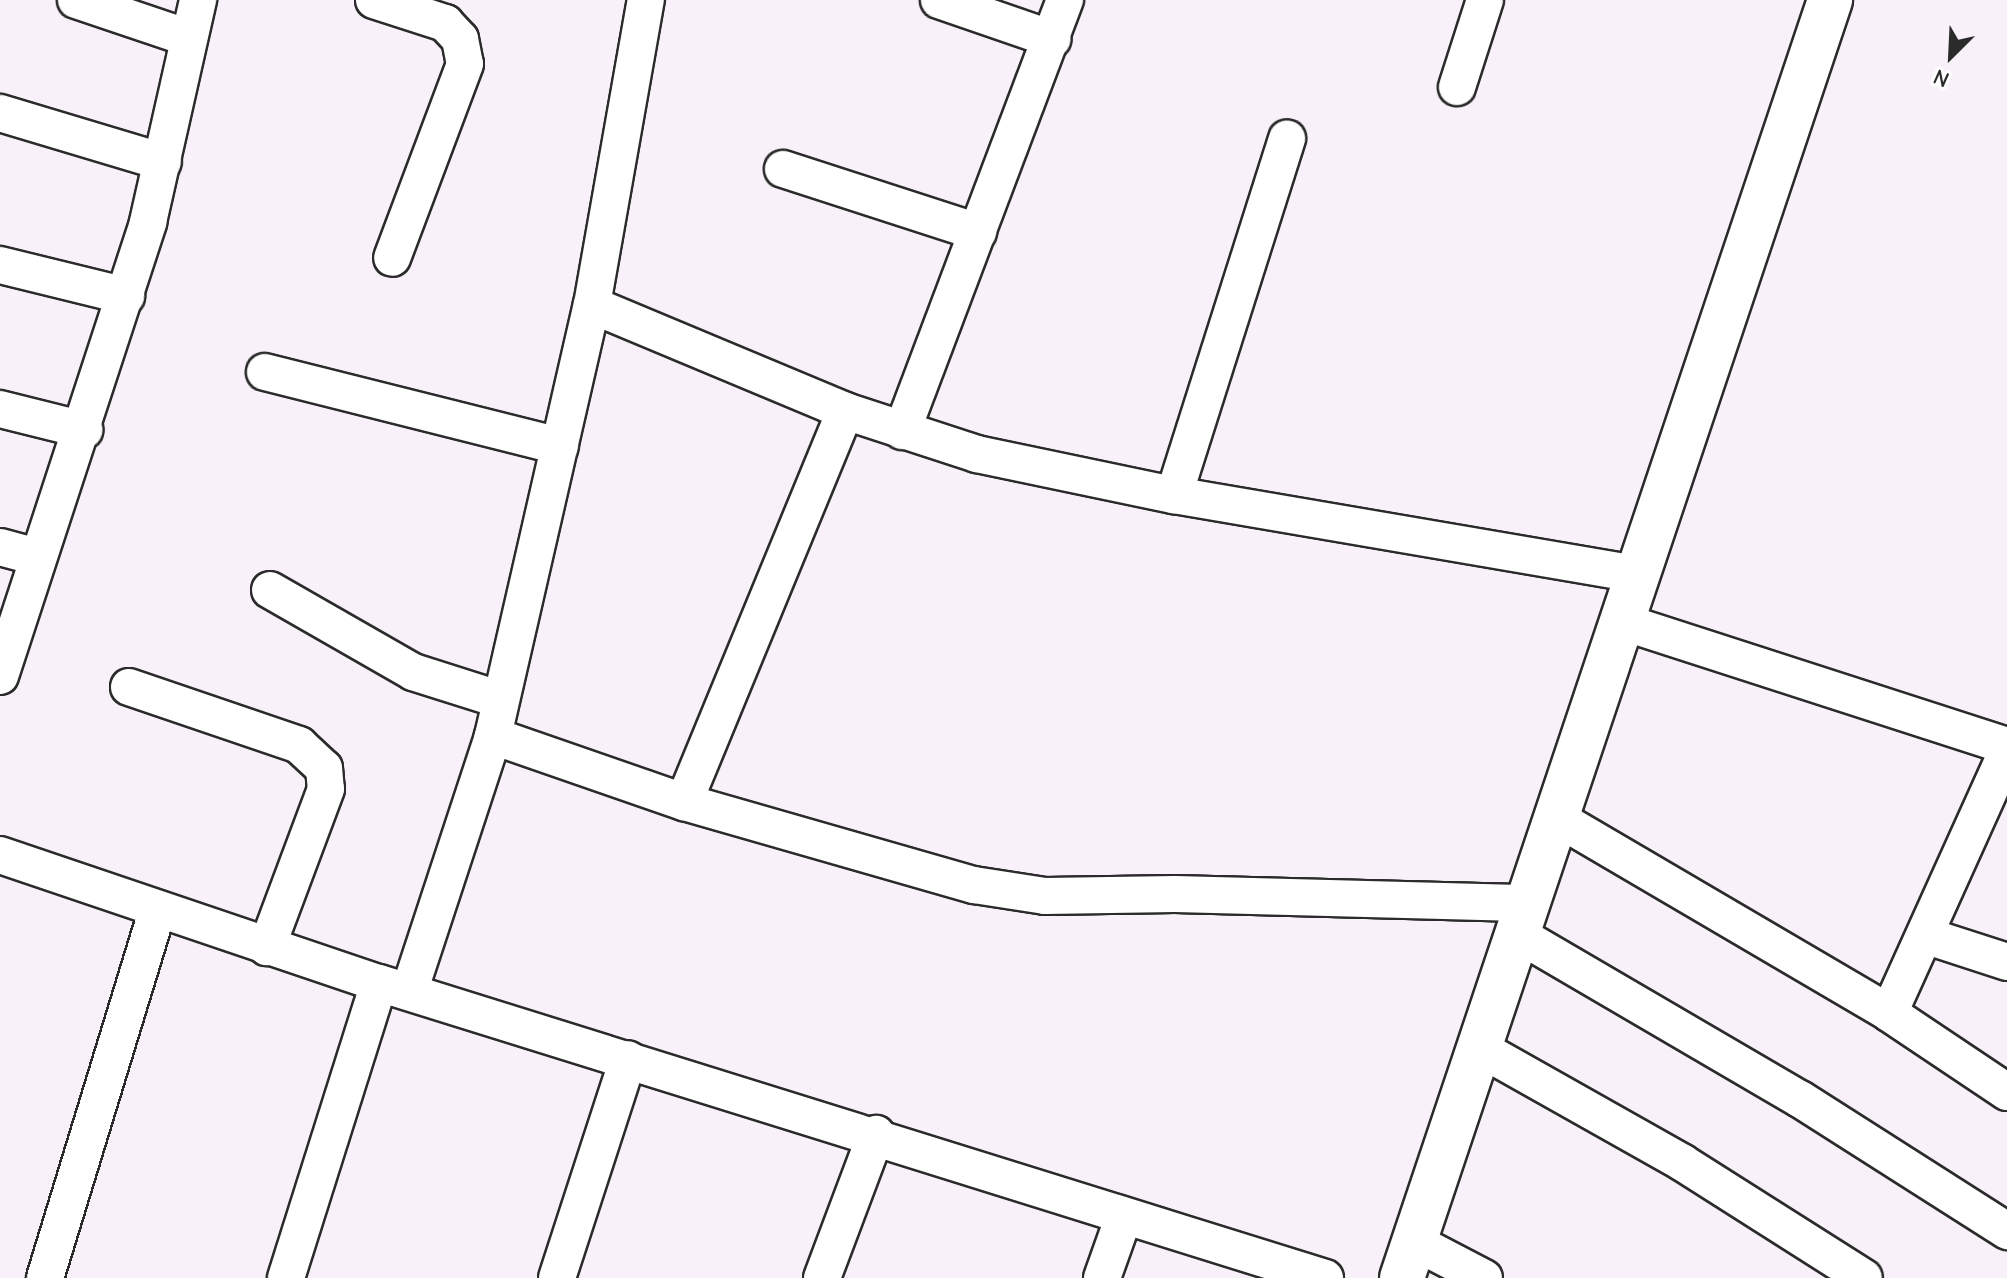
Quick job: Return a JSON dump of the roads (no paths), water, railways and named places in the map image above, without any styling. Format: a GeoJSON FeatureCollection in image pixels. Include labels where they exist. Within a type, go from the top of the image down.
{"type":"FeatureCollection","features":[{"type":"Feature","properties":{"kind":"street"},"geometry":{"type":"LineString","coordinates":[[76,0],[189,38]]}},
{"type":"Feature","properties":{"kind":"street"},"geometry":{"type":"LineString","coordinates":[[0,676],[126,296],[163,162],[198,0]]}},
{"type":"Feature","properties":{"kind":"street"},"geometry":{"type":"LineString","coordinates":[[374,0],[445,23],[460,39],[465,64],[392,258]]}},
{"type":"Feature","properties":{"kind":"street"},"geometry":{"type":"LineString","coordinates":[[286,1278],[493,736],[498,699],[592,305],[646,0]]}},
{"type":"Feature","properties":{"kind":"street"},"geometry":{"type":"LineString","coordinates":[[939,0],[1052,39]]}},
{"type":"Feature","properties":{"kind":"street"},"geometry":{"type":"LineString","coordinates":[[902,431],[1065,0]]}},
{"type":"Feature","properties":{"kind":"street"},"geometry":{"type":"LineString","coordinates":[[1457,87],[1485,0]]}},
{"type":"Feature","properties":{"kind":"street"},"geometry":{"type":"LineString","coordinates":[[1484,1278],[1408,1259],[1640,575],[1830,0]]}},
{"type":"Feature","properties":{"kind":"street"},"geometry":{"type":"LineString","coordinates":[[0,113],[163,162]]}},
{"type":"Feature","properties":{"kind":"street"},"geometry":{"type":"LineString","coordinates":[[1174,495],[1287,138]]}},
{"type":"Feature","properties":{"kind":"street"},"geometry":{"type":"LineString","coordinates":[[783,169],[978,232]]}},
{"type":"Feature","properties":{"kind":"street"},"geometry":{"type":"LineString","coordinates":[[0,265],[126,296]]}},
{"type":"Feature","properties":{"kind":"street"},"geometry":{"type":"LineString","coordinates":[[592,305],[845,411],[977,454],[1174,495],[1640,575]]}},
{"type":"Feature","properties":{"kind":"street"},"geometry":{"type":"LineString","coordinates":[[265,372],[560,446]]}},
{"type":"Feature","properties":{"kind":"street"},"geometry":{"type":"LineString","coordinates":[[0,409],[84,430]]}},
{"type":"Feature","properties":{"kind":"street"},"geometry":{"type":"LineString","coordinates":[[684,802],[845,411]]}},
{"type":"Feature","properties":{"kind":"street"},"geometry":{"type":"LineString","coordinates":[[0,547],[37,557]]}},
{"type":"Feature","properties":{"kind":"street"},"geometry":{"type":"LineString","coordinates":[[270,590],[413,672],[498,699]]}},
{"type":"Feature","properties":{"kind":"street"},"geometry":{"type":"LineString","coordinates":[[1623,622],[2007,746]]}},
{"type":"Feature","properties":{"kind":"street"},"geometry":{"type":"LineString","coordinates":[[129,687],[299,745],[324,768],[326,789],[267,947]]}},
{"type":"Feature","properties":{"kind":"street"},"geometry":{"type":"LineString","coordinates":[[493,736],[684,802],[974,885],[1045,896],[1175,894],[1524,919],[2007,1231]]}},
{"type":"Feature","properties":{"kind":"street"},"geometry":{"type":"LineString","coordinates":[[1889,1013],[1927,936],[2007,752]]}},
{"type":"Feature","properties":{"kind":"street"},"geometry":{"type":"LineString","coordinates":[[1557,818],[1889,1013],[2007,1092]]}},
{"type":"Feature","properties":{"kind":"street"},"geometry":{"type":"LineString","coordinates":[[0,855],[267,947],[876,1134],[1123,1219],[1325,1278]]}},
{"type":"Feature","properties":{"kind":"street"},"geometry":{"type":"LineString","coordinates":[[45,1278],[157,911]]}},
{"type":"Feature","properties":{"kind":"street"},"geometry":{"type":"LineString","coordinates":[[1927,936],[2007,962]]}},
{"type":"Feature","properties":{"kind":"street"},"geometry":{"type":"LineString","coordinates":[[1481,1049],[1683,1163],[1864,1278]]}},
{"type":"Feature","properties":{"kind":"street"},"geometry":{"type":"LineString","coordinates":[[557,1278],[628,1059]]}},
{"type":"Feature","properties":{"kind":"street"},"geometry":{"type":"LineString","coordinates":[[822,1278],[876,1134]]}},
{"type":"Feature","properties":{"kind":"street"},"geometry":{"type":"LineString","coordinates":[[1102,1278],[1123,1219]]}}]}
